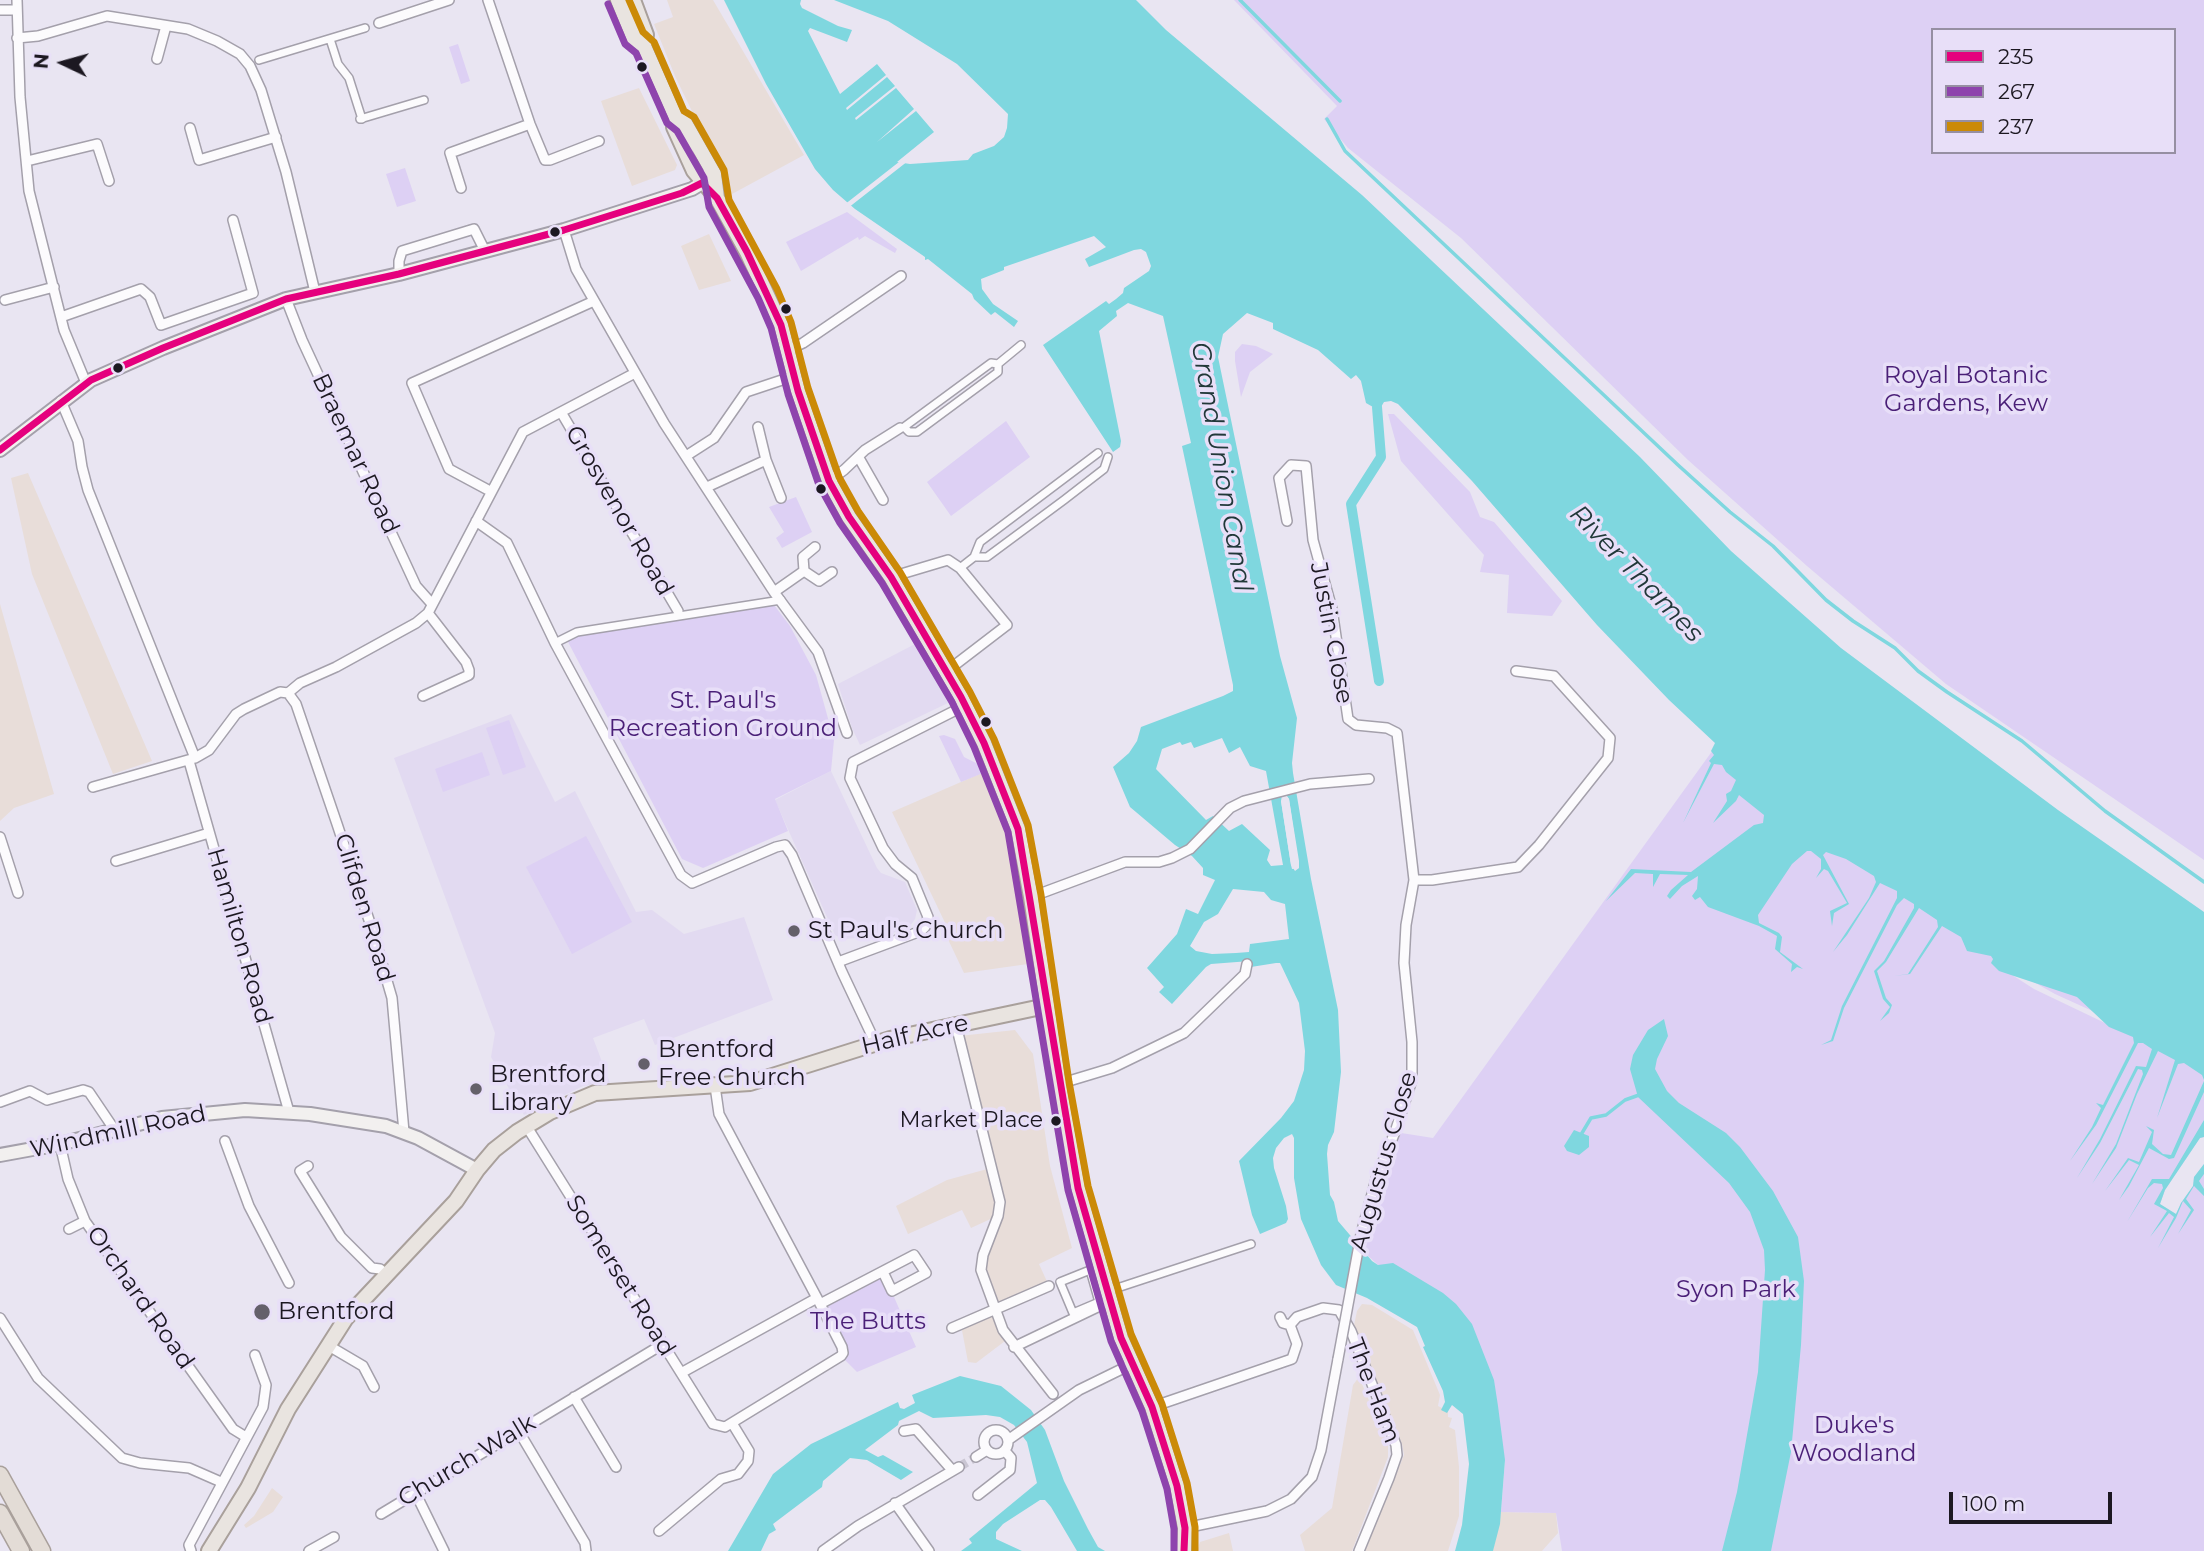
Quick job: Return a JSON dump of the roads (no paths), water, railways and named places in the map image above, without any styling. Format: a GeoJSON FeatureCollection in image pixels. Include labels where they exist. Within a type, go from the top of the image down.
{"type":"FeatureCollection","features":[{"type":"Feature","properties":{"kind":"highway"},"geometry":{"type":"LineString","coordinates":[[0,1475],[42,1551]]}},
{"type":"Feature","properties":{"kind":"highway"},"geometry":{"type":"LineString","coordinates":[[0,1513],[6,1537],[21,1551]]}},
{"type":"Feature","properties":{"kind":"highway"},"geometry":{"type":"LineString","coordinates":[[6,1537],[27,1526]]}},
{"type":"Feature","properties":{"kind":"main road"},"geometry":{"type":"LineString","coordinates":[[618,0],[634,39],[644,46],[676,118],[674,127],[694,171],[717,198],[767,293],[781,325],[794,376],[829,481],[849,517],[891,577],[966,705],[1018,829],[1078,1188],[1121,1338],[1152,1406],[1177,1486],[1185,1528],[1184,1551]]}},
{"type":"Feature","properties":{"kind":"main road"},"geometry":{"type":"LineString","coordinates":[[634,0],[646,35],[644,46]]}},
{"type":"Feature","properties":{"kind":"main road"},"geometry":{"type":"LineString","coordinates":[[676,118],[685,123],[716,178],[717,198]]}},
{"type":"Feature","properties":{"kind":"main road"},"geometry":{"type":"LineString","coordinates":[[0,450],[86,383],[163,348],[286,299],[399,274],[564,230],[682,193],[702,183],[709,172],[709,166]]}},
{"type":"Feature","properties":{"kind":"main road","name":"Half Acre"},"geometry":{"type":"LineString","coordinates":[[209,1551],[248,1488],[288,1409],[346,1318],[456,1200],[494,1150],[550,1112],[595,1093],[750,1083],[875,1042],[1046,1006]]}},
{"type":"Feature","properties":{"kind":"main road","name":"Windmill Road"},"geometry":{"type":"LineString","coordinates":[[0,1155],[60,1144],[162,1118],[245,1110],[289,1112],[363,1122],[404,1132],[477,1170]]}},
{"type":"Feature","properties":{"kind":"street"},"geometry":{"type":"LineString","coordinates":[[379,23],[449,0]]}},
{"type":"Feature","properties":{"kind":"street"},"geometry":{"type":"LineString","coordinates":[[488,0],[545,160],[599,141]]}},
{"type":"Feature","properties":{"kind":"street"},"geometry":{"type":"LineString","coordinates":[[0,10],[17,5],[21,117],[32,202],[61,317],[70,347],[86,383]]}},
{"type":"Feature","properties":{"kind":"street"},"geometry":{"type":"LineString","coordinates":[[17,38],[38,36],[107,16],[182,27],[205,35],[240,54],[250,66],[261,90],[293,195],[315,292]]}},
{"type":"Feature","properties":{"kind":"street"},"geometry":{"type":"LineString","coordinates":[[157,59],[166,26]]}},
{"type":"Feature","properties":{"kind":"street"},"geometry":{"type":"LineString","coordinates":[[259,60],[365,27]]}},
{"type":"Feature","properties":{"kind":"street"},"geometry":{"type":"LineString","coordinates":[[330,39],[338,64],[349,78],[360,119],[424,100]]}},
{"type":"Feature","properties":{"kind":"street"},"geometry":{"type":"LineString","coordinates":[[461,188],[450,153],[530,124]]}},
{"type":"Feature","properties":{"kind":"street"},"geometry":{"type":"LineString","coordinates":[[190,128],[199,160],[275,137]]}},
{"type":"Feature","properties":{"kind":"street"},"geometry":{"type":"LineString","coordinates":[[27,161],[97,144],[109,181]]}},
{"type":"Feature","properties":{"kind":"street"},"geometry":{"type":"LineString","coordinates":[[61,317],[141,289],[150,297],[162,325],[253,293],[233,220]]}},
{"type":"Feature","properties":{"kind":"street"},"geometry":{"type":"LineString","coordinates":[[399,274],[398,261],[402,251],[474,229],[485,251]]}},
{"type":"Feature","properties":{"kind":"street"},"geometry":{"type":"LineString","coordinates":[[564,230],[576,269],[635,373],[774,592],[818,652],[847,733]]}},
{"type":"Feature","properties":{"kind":"street"},"geometry":{"type":"LineString","coordinates":[[788,350],[803,343],[901,275]]}},
{"type":"Feature","properties":{"kind":"street"},"geometry":{"type":"LineString","coordinates":[[5,300],[54,287]]}},
{"type":"Feature","properties":{"kind":"street","name":"Braemar Road"},"geometry":{"type":"LineString","coordinates":[[286,299],[302,340],[416,586],[469,670],[469,675],[424,696]]}},
{"type":"Feature","properties":{"kind":"street"},"geometry":{"type":"LineString","coordinates":[[490,491],[449,469],[412,383],[594,301]]}},
{"type":"Feature","properties":{"kind":"street"},"geometry":{"type":"LineString","coordinates":[[829,481],[859,458],[865,450],[991,363],[998,364],[1021,345]]}},
{"type":"Feature","properties":{"kind":"street"},"geometry":{"type":"LineString","coordinates":[[902,427],[909,432],[917,432],[998,372],[998,364]]}},
{"type":"Feature","properties":{"kind":"street"},"geometry":{"type":"LineString","coordinates":[[93,787],[192,760],[209,750],[220,739],[240,711],[274,694],[288,693],[300,683],[404,631],[430,609],[523,432],[635,373]]}},
{"type":"Feature","properties":{"kind":"street"},"geometry":{"type":"LineString","coordinates":[[686,456],[714,438],[746,392],[794,376]]}},
{"type":"Feature","properties":{"kind":"street","name":"Hamilton Road"},"geometry":{"type":"LineString","coordinates":[[61,401],[78,441],[88,490],[192,760],[209,833],[289,1112]]}},
{"type":"Feature","properties":{"kind":"street","name":"Grosvenor Road"},"geometry":{"type":"LineString","coordinates":[[561,412],[678,611]]}},
{"type":"Feature","properties":{"kind":"street"},"geometry":{"type":"LineString","coordinates":[[758,427],[766,460],[781,498]]}},
{"type":"Feature","properties":{"kind":"street"},"geometry":{"type":"LineString","coordinates":[[960,568],[974,557],[980,542],[1098,453]]}},
{"type":"Feature","properties":{"kind":"street"},"geometry":{"type":"LineString","coordinates":[[974,557],[988,556],[1104,469],[1108,457]]}},
{"type":"Feature","properties":{"kind":"street"},"geometry":{"type":"LineString","coordinates":[[859,458],[883,500]]}},
{"type":"Feature","properties":{"kind":"street"},"geometry":{"type":"LineString","coordinates":[[707,487],[766,460]]}},
{"type":"Feature","properties":{"kind":"street","name":"Justin Close"},"geometry":{"type":"LineString","coordinates":[[1287,521],[1279,478],[1291,465],[1306,466],[1313,540],[1332,609],[1348,719],[1356,725],[1387,728],[1397,733],[1414,880]]}},
{"type":"Feature","properties":{"kind":"street"},"geometry":{"type":"LineString","coordinates":[[476,521],[507,543],[555,643],[686,880],[692,883],[785,845],[792,855],[875,1042]]}},
{"type":"Feature","properties":{"kind":"street"},"geometry":{"type":"LineString","coordinates":[[804,571],[803,557],[815,547]]}},
{"type":"Feature","properties":{"kind":"street"},"geometry":{"type":"LineString","coordinates":[[891,577],[948,561],[960,568],[1007,625],[947,671]]}},
{"type":"Feature","properties":{"kind":"street"},"geometry":{"type":"LineString","coordinates":[[774,592],[804,571]]}},
{"type":"Feature","properties":{"kind":"street"},"geometry":{"type":"LineString","coordinates":[[804,571],[819,580],[832,572]]}},
{"type":"Feature","properties":{"kind":"street"},"geometry":{"type":"LineString","coordinates":[[555,643],[577,632],[781,600]]}},
{"type":"Feature","properties":{"kind":"street"},"geometry":{"type":"LineString","coordinates":[[1414,880],[1432,880],[1518,867],[1539,845],[1608,758],[1610,738],[1554,676],[1516,671]]}},
{"type":"Feature","properties":{"kind":"street","name":"Clifden Road"},"geometry":{"type":"LineString","coordinates":[[288,693],[296,704],[337,824],[392,998],[404,1132]]}},
{"type":"Feature","properties":{"kind":"street"},"geometry":{"type":"LineString","coordinates":[[838,962],[921,931],[928,922],[928,914],[915,884],[886,853],[854,787],[850,772],[853,762],[966,705]]}},
{"type":"Feature","properties":{"kind":"street"},"geometry":{"type":"LineString","coordinates":[[1031,897],[1125,862],[1159,862],[1190,849],[1230,808],[1244,801],[1310,784],[1370,779]]}},
{"type":"Feature","properties":{"kind":"street"},"geometry":{"type":"LineString","coordinates":[[116,861],[209,833]]}},
{"type":"Feature","properties":{"kind":"street"},"geometry":{"type":"LineString","coordinates":[[0,837],[19,893]]}},
{"type":"Feature","properties":{"kind":"street","name":"Augustus Close"},"geometry":{"type":"LineString","coordinates":[[1185,1528],[1267,1511],[1291,1499],[1312,1477],[1321,1450],[1361,1234],[1377,1176],[1412,1080],[1412,1042],[1404,963],[1406,925],[1414,880]]}},
{"type":"Feature","properties":{"kind":"street"},"geometry":{"type":"LineString","coordinates":[[1059,1084],[1112,1068],[1184,1033],[1245,974],[1247,964]]}},
{"type":"Feature","properties":{"kind":"street"},"geometry":{"type":"LineString","coordinates":[[956,1025],[1000,1202],[998,1216],[985,1247],[981,1270],[1003,1330],[1053,1394]]}},
{"type":"Feature","properties":{"kind":"street"},"geometry":{"type":"LineString","coordinates":[[659,1531],[722,1479],[738,1474],[748,1461],[749,1451],[732,1423],[843,1353],[819,1301],[719,1114],[715,1086]]}},
{"type":"Feature","properties":{"kind":"street"},"geometry":{"type":"LineString","coordinates":[[0,1102],[30,1091],[47,1100],[83,1090],[89,1093],[114,1129]]}},
{"type":"Feature","properties":{"kind":"street","name":"Somerset Road"},"geometry":{"type":"LineString","coordinates":[[527,1127],[713,1424],[725,1427],[732,1423]]}},
{"type":"Feature","properties":{"kind":"street"},"geometry":{"type":"LineString","coordinates":[[225,1141],[249,1206],[289,1283]]}},
{"type":"Feature","properties":{"kind":"street","name":"Orchard Road"},"geometry":{"type":"LineString","coordinates":[[60,1144],[68,1180],[85,1221],[233,1429],[246,1437]]}},
{"type":"Feature","properties":{"kind":"street"},"geometry":{"type":"LineString","coordinates":[[308,1166],[300,1171],[341,1237],[372,1268],[380,1269],[387,1275]]}},
{"type":"Feature","properties":{"kind":"street"},"geometry":{"type":"LineString","coordinates":[[69,1229],[85,1221]]}},
{"type":"Feature","properties":{"kind":"street"},"geometry":{"type":"LineString","coordinates":[[1014,1347],[1109,1296],[1251,1244]]}},
{"type":"Feature","properties":{"kind":"street"},"geometry":{"type":"LineString","coordinates":[[681,1373],[914,1255],[926,1273],[892,1291],[883,1272]]}},
{"type":"Feature","properties":{"kind":"street"},"geometry":{"type":"LineString","coordinates":[[1090,1270],[1099,1302],[1073,1313],[1060,1282],[1090,1270]]}},
{"type":"Feature","properties":{"kind":"street"},"geometry":{"type":"LineString","coordinates":[[952,1328],[1049,1286]]}},
{"type":"Feature","properties":{"kind":"street","name":"The Ham"},"geometry":{"type":"LineString","coordinates":[[1294,1321],[1323,1308],[1339,1310],[1351,1331],[1396,1445],[1397,1455],[1359,1551]]}},
{"type":"Feature","properties":{"kind":"street"},"geometry":{"type":"LineString","coordinates":[[1152,1406],[1292,1359],[1297,1344],[1294,1321],[1283,1322],[1280,1317]]}},
{"type":"Feature","properties":{"kind":"street"},"geometry":{"type":"LineString","coordinates":[[0,1318],[38,1378],[122,1458],[139,1463],[189,1468],[221,1482]]}},
{"type":"Feature","properties":{"kind":"street","name":"Church Walk"},"geometry":{"type":"LineString","coordinates":[[381,1514],[663,1344]]}},
{"type":"Feature","properties":{"kind":"street"},"geometry":{"type":"LineString","coordinates":[[329,1346],[363,1366],[374,1387]]}},
{"type":"Feature","properties":{"kind":"street"},"geometry":{"type":"LineString","coordinates":[[191,1551],[189,1545],[263,1406],[266,1385],[255,1355]]}},
{"type":"Feature","properties":{"kind":"street"},"geometry":{"type":"LineString","coordinates":[[1012,1437],[993,1431],[985,1439],[987,1450],[994,1454],[1004,1451],[1012,1437],[1042,1415],[1079,1390],[1132,1364]]}},
{"type":"Feature","properties":{"kind":"street"},"geometry":{"type":"LineString","coordinates":[[574,1397],[616,1467]]}},
{"type":"Feature","properties":{"kind":"street"},"geometry":{"type":"LineString","coordinates":[[823,1551],[895,1503],[956,1469],[916,1429],[904,1431]]}},
{"type":"Feature","properties":{"kind":"street"},"geometry":{"type":"LineString","coordinates":[[518,1430],[585,1543],[586,1551]]}},
{"type":"Feature","properties":{"kind":"street"},"geometry":{"type":"LineString","coordinates":[[976,1457],[987,1450]]}},
{"type":"Feature","properties":{"kind":"street"},"geometry":{"type":"LineString","coordinates":[[978,1495],[1010,1470],[1011,1458],[1004,1451]]}},
{"type":"Feature","properties":{"kind":"street"},"geometry":{"type":"LineString","coordinates":[[415,1492],[444,1551]]}},
{"type":"Feature","properties":{"kind":"street"},"geometry":{"type":"LineString","coordinates":[[895,1503],[929,1551]]}},
{"type":"Feature","properties":{"kind":"street"},"geometry":{"type":"LineString","coordinates":[[309,1551],[334,1537]]}},
{"type":"Feature","properties":{"kind":"water"},"geometry":{"type":"Polygon","coordinates":[[[724,0],[801,0],[802,8],[852,30],[847,42],[810,28],[808,31],[840,94],[877,64],[886,75],[846,108],[847,110],[887,77],[895,86],[855,118],[856,120],[896,88],[914,109],[877,142],[916,111],[934,132],[897,162],[910,164],[968,160],[973,154],[994,146],[1004,137],[1008,114],[957,64],[888,21],[834,0],[1136,0],[1166,30],[1362,195],[1640,457],[1731,551],[1841,648],[2058,810],[2204,912],[2204,1080],[2202,1075],[2184,1063],[2178,1064],[2157,1118],[2175,1060],[2158,1051],[2137,1094],[2116,1148],[2092,1184],[2116,1144],[2143,1074],[2142,1070],[2138,1069],[2100,1143],[2077,1178],[2100,1139],[2136,1066],[2146,1067],[2152,1049],[2138,1043],[2096,1125],[2070,1161],[2092,1127],[2101,1108],[2096,1103],[2103,1105],[2134,1043],[2133,1037],[2109,1027],[2077,997],[1999,971],[1991,963],[1991,956],[1967,951],[1961,937],[1942,926],[1910,974],[1894,976],[1908,974],[1938,927],[1937,920],[1919,908],[1886,962],[1877,971],[1886,998],[1892,1005],[1889,1013],[1880,1021],[1890,1007],[1883,999],[1874,971],[1884,961],[1914,908],[1914,904],[1904,898],[1897,905],[1844,1008],[1833,1041],[1821,1045],[1831,1040],[1842,1006],[1897,898],[1897,891],[1880,883],[1833,952],[1869,898],[1876,882],[1874,876],[1846,859],[1826,852],[1823,855],[1849,904],[1834,913],[1832,926],[1830,911],[1847,903],[1828,871],[1824,869],[1816,878],[1821,869],[1821,859],[1811,851],[1807,851],[1792,864],[1758,915],[1759,923],[1782,937],[1780,952],[1803,969],[1797,967],[1791,972],[1792,964],[1775,949],[1777,936],[1759,926],[1708,907],[1700,897],[1695,900],[1692,896],[1697,889],[1698,876],[1682,886],[1670,899],[1667,896],[1671,890],[1688,875],[1660,874],[1653,887],[1653,874],[1635,873],[1606,901],[1631,869],[1691,872],[1754,825],[1763,823],[1764,815],[1739,795],[1713,823],[1727,801],[1726,794],[1731,791],[1736,780],[1722,765],[1714,764],[1683,823],[1711,763],[1709,761],[1714,755],[1711,751],[1715,743],[1669,700],[1597,625],[1472,481],[1398,404],[1391,401],[1384,402],[1381,407],[1373,407],[1366,403],[1361,381],[1356,375],[1351,379],[1318,350],[1273,329],[1273,323],[1247,313],[1223,334],[1218,357],[1280,656],[1297,718],[1293,773],[1338,1010],[1341,1072],[1334,1132],[1327,1154],[1330,1195],[1338,1221],[1372,1261],[1378,1265],[1393,1263],[1443,1293],[1456,1304],[1472,1324],[1494,1380],[1505,1460],[1500,1524],[1493,1551],[1455,1551],[1462,1525],[1469,1464],[1463,1414],[1452,1405],[1447,1413],[1441,1410],[1445,1402],[1443,1391],[1417,1327],[1367,1298],[1336,1285],[1321,1265],[1301,1219],[1294,1178],[1292,1134],[1284,1138],[1276,1148],[1273,1158],[1288,1219],[1286,1223],[1260,1234],[1252,1215],[1239,1161],[1294,1101],[1304,1070],[1305,1051],[1299,1003],[1280,963],[1251,967],[1250,961],[1211,964],[1172,1004],[1159,992],[1164,987],[1147,968],[1177,934],[1186,909],[1198,914],[1215,880],[1203,875],[1203,868],[1192,856],[1130,807],[1113,767],[1129,753],[1137,741],[1141,727],[1223,696],[1233,691],[1233,685],[1182,446],[1191,443],[1163,316],[1128,303],[1116,311],[1117,316],[1099,331],[1121,441],[1120,447],[1113,452],[1043,345],[1106,301],[1109,304],[1123,293],[1124,288],[1149,271],[1151,266],[1146,252],[1141,249],[1134,250],[1089,267],[1085,259],[1106,247],[1094,236],[1004,267],[1004,270],[981,279],[982,289],[993,304],[1018,321],[1014,327],[995,312],[991,315],[972,294],[928,259],[925,260],[925,257],[855,209],[833,190],[815,169],[766,84],[724,0]],[[1222,738],[1194,748],[1191,742],[1182,745],[1180,742],[1162,749],[1156,769],[1206,820],[1213,816],[1229,831],[1242,824],[1270,850],[1267,860],[1271,866],[1283,865],[1266,771],[1250,766],[1240,747],[1229,753],[1222,738]],[[1286,795],[1281,801],[1292,869],[1299,868],[1289,799],[1286,795]],[[1233,889],[1218,914],[1204,922],[1190,946],[1196,951],[1212,954],[1249,952],[1250,944],[1289,939],[1285,904],[1271,900],[1264,892],[1233,889]]]}},
{"type":"Feature","properties":{"kind":"water"},"geometry":{"type":"Polygon","coordinates":[[[1664,1019],[1668,1036],[1655,1069],[1667,1091],[1679,1103],[1726,1133],[1740,1147],[1773,1191],[1798,1237],[1804,1281],[1801,1345],[1791,1452],[1771,1551],[1722,1551],[1737,1492],[1758,1372],[1764,1250],[1750,1212],[1729,1183],[1638,1097],[1630,1069],[1633,1055],[1648,1030],[1664,1019]]]}},
{"type":"Feature","properties":{"kind":"water"},"geometry":{"type":"Polygon","coordinates":[[[2204,1081],[2204,1092],[2174,1158],[2169,1159],[2149,1148],[2119,1200],[2139,1165],[2129,1160],[2105,1191],[2128,1158],[2139,1162],[2152,1132],[2146,1126],[2154,1130],[2152,1144],[2163,1154],[2171,1155],[2204,1081]]]}},
{"type":"Feature","properties":{"kind":"water"},"geometry":{"type":"Polygon","coordinates":[[[2204,1120],[2204,1137],[2200,1138],[2165,1190],[2160,1204],[2176,1214],[2181,1203],[2193,1186],[2194,1177],[2204,1164],[2204,1174],[2199,1181],[2204,1189],[2204,1196],[2194,1186],[2186,1199],[2194,1210],[2178,1234],[2191,1210],[2183,1201],[2158,1248],[2174,1217],[2169,1213],[2150,1237],[2167,1211],[2154,1204],[2163,1188],[2162,1184],[2154,1183],[2148,1188],[2127,1222],[2152,1179],[2169,1179],[2204,1120]]]}},
{"type":"Feature","properties":{"kind":"water"},"geometry":{"type":"Polygon","coordinates":[[[1574,1130],[1589,1136],[1589,1147],[1579,1155],[1567,1151],[1564,1146],[1574,1130]]]}},
{"type":"Feature","properties":{"kind":"water"},"geometry":{"type":"Polygon","coordinates":[[[960,1376],[1001,1386],[1031,1410],[1045,1430],[1064,1481],[1088,1529],[1098,1547],[1105,1551],[1077,1551],[1051,1507],[1045,1500],[1040,1500],[1003,1524],[996,1532],[996,1539],[1022,1551],[961,1551],[972,1543],[969,1539],[1037,1483],[1027,1442],[1014,1425],[1000,1417],[986,1415],[933,1418],[919,1411],[899,1421],[898,1425],[865,1450],[878,1457],[883,1455],[913,1472],[901,1480],[867,1460],[850,1458],[823,1481],[822,1487],[773,1524],[776,1530],[769,1534],[761,1551],[728,1551],[773,1474],[811,1444],[898,1402],[900,1408],[904,1409],[915,1403],[912,1395],[960,1376]]]}},
{"type":"Feature","properties":{"kind":"waterway"},"geometry":{"type":"LineString","coordinates":[[1240,0],[1340,101]]}},
{"type":"Feature","properties":{"kind":"waterway"},"geometry":{"type":"LineString","coordinates":[[1327,119],[1345,151],[1678,465],[1773,546],[1826,600],[1895,648],[1918,671],[1947,692],[2022,741],[2105,811],[2204,882]]}},
{"type":"Feature","properties":{"kind":"waterway"},"geometry":{"type":"LineString","coordinates":[[1377,407],[1381,457],[1351,504],[1379,681]]}},
{"type":"Feature","properties":{"kind":"waterway"},"geometry":{"type":"LineString","coordinates":[[1582,1133],[1591,1118],[1606,1115],[1625,1100],[1639,1095]]}},
{"type":"Feature","properties":{"kind":"tunnel"},"geometry":{"type":"LineString","coordinates":[[959,1467],[976,1457]]}},
{"type":"Feature","properties":{"kind":"place","name":"St Paul's Church"},"geometry":{"type":"Point","coordinates":[794,931]}},
{"type":"Feature","properties":{"kind":"place","name":"Brentford Free Church"},"geometry":{"type":"Point","coordinates":[644,1064]}},
{"type":"Feature","properties":{"kind":"place","name":"Brentford Library"},"geometry":{"type":"Point","coordinates":[476,1089]}},
{"type":"Feature","properties":{"kind":"place","name":"Market Place"},"geometry":{"type":"Point","coordinates":[1056,1121]}},
{"type":"Feature","properties":{"kind":"place","name":"Brentford"},"geometry":{"type":"Point","coordinates":[262,1312]}},
{"type":"Feature","properties":{"kind":"park label","name":"Royal Botanic Gardens, Kew"},"geometry":{"type":"Point","coordinates":[1966,390]}},
{"type":"Feature","properties":{"kind":"park label","name":"St. Paul's Recreation Ground"},"geometry":{"type":"Point","coordinates":[723,715]}},
{"type":"Feature","properties":{"kind":"park label","name":"Syon Park"},"geometry":{"type":"Point","coordinates":[1736,1290]}},
{"type":"Feature","properties":{"kind":"park label","name":"The Butts"},"geometry":{"type":"Point","coordinates":[868,1322]}},
{"type":"Feature","properties":{"kind":"park label","name":"Duke's Woodland"},"geometry":{"type":"Point","coordinates":[1854,1440]}},
{"type":"Feature","properties":{"kind":"water label","name":"Grand Union Canal"},"geometry":{"type":"Point","coordinates":[1221,467]}},
{"type":"Feature","properties":{"kind":"water label","name":"River Thames"},"geometry":{"type":"Point","coordinates":[1636,574]}}]}
